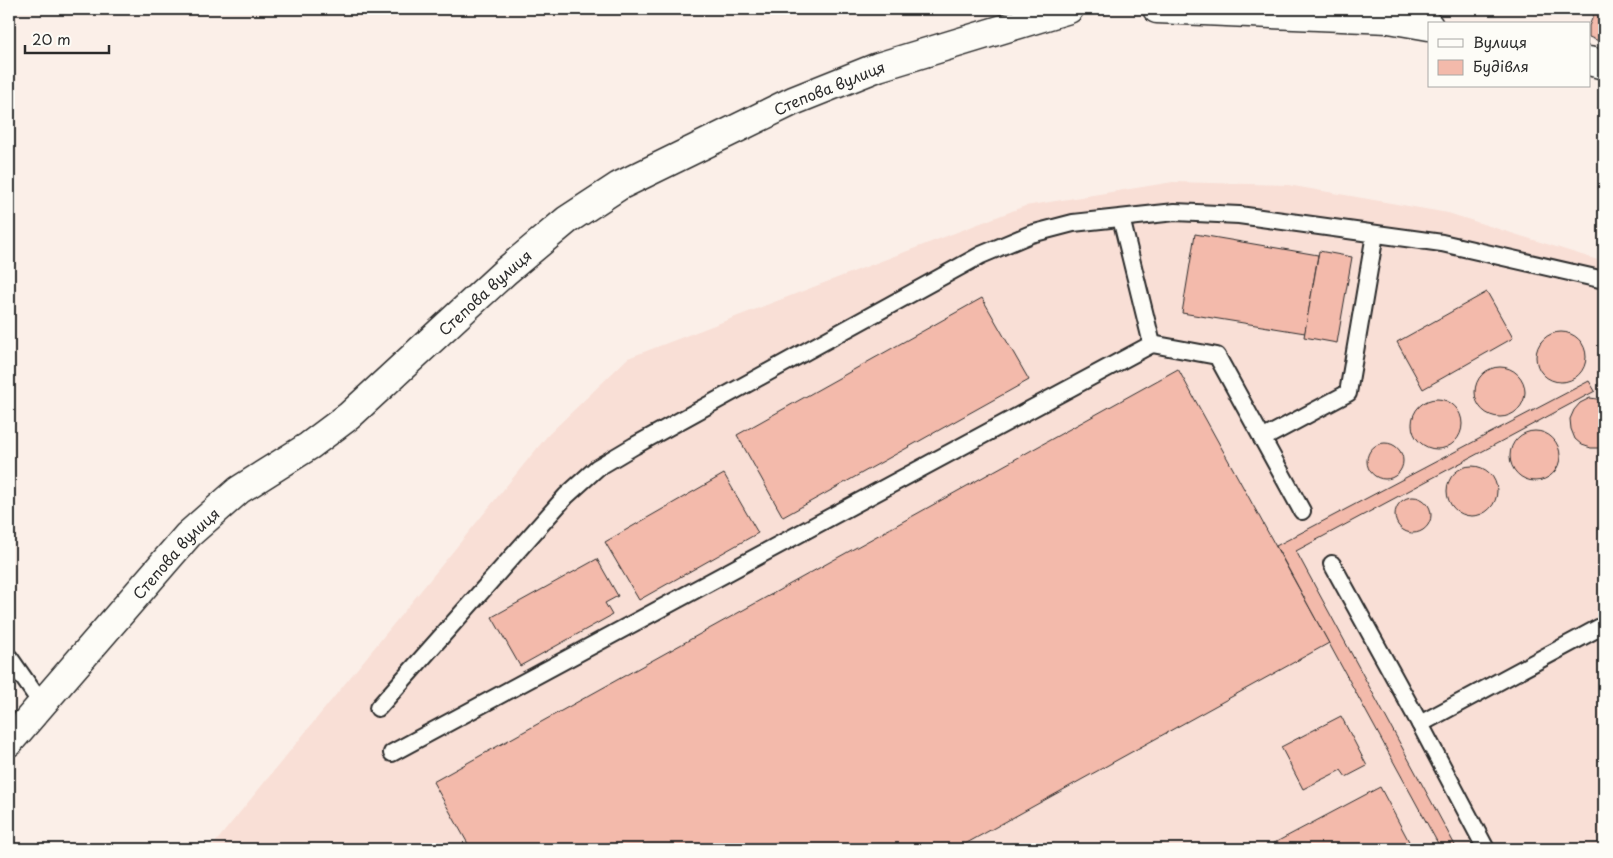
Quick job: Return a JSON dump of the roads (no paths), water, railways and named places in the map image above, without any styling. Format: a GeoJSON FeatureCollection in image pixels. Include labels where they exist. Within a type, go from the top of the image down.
{"type":"FeatureCollection","features":[{"type":"Feature","properties":{"kind":"street","name":"Степова вулиця"},"geometry":{"type":"LineString","coordinates":[[9,742],[188,535],[239,490],[309,446],[349,416],[506,271],[567,220],[619,186],[793,101],[878,67],[1069,9]]}},
{"type":"Feature","properties":{"kind":"street"},"geometry":{"type":"LineString","coordinates":[[1157,9],[1389,19],[1428,26]]}},
{"type":"Feature","properties":{"kind":"street"},"geometry":{"type":"LineString","coordinates":[[1590,61],[1604,65]]}},
{"type":"Feature","properties":{"kind":"lane"},"geometry":{"type":"LineString","coordinates":[[378,708],[566,496],[598,468],[634,446],[981,255],[1031,234],[1073,223],[1175,212],[1230,215],[1442,244],[1604,280]]}},
{"type":"Feature","properties":{"kind":"lane"},"geometry":{"type":"LineString","coordinates":[[1121,218],[1152,344]]}},
{"type":"Feature","properties":{"kind":"lane"},"geometry":{"type":"LineString","coordinates":[[1262,438],[1348,393],[1375,234]]}},
{"type":"Feature","properties":{"kind":"lane"},"geometry":{"type":"LineString","coordinates":[[392,753],[1152,344],[1217,356],[1302,511]]}},
{"type":"Feature","properties":{"kind":"lane"},"geometry":{"type":"LineString","coordinates":[[1332,564],[1486,849]]}},
{"type":"Feature","properties":{"kind":"lane"},"geometry":{"type":"LineString","coordinates":[[1420,724],[1604,625]]}},
{"type":"Feature","properties":{"kind":"lane"},"geometry":{"type":"LineString","coordinates":[[9,657],[41,703]]}}]}
